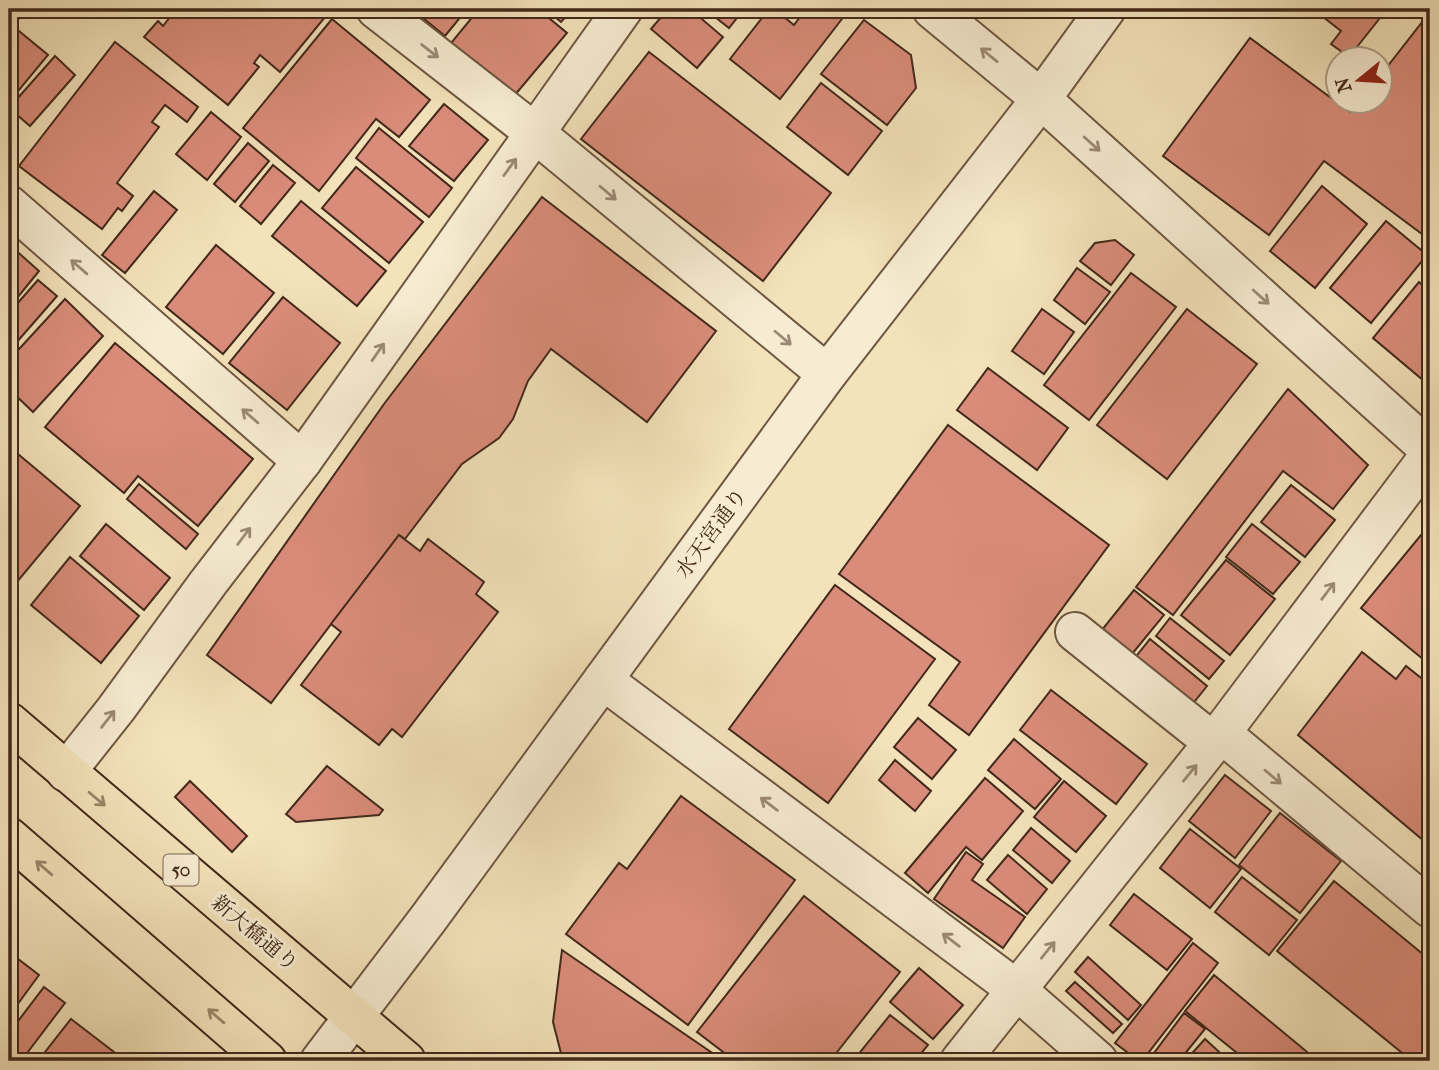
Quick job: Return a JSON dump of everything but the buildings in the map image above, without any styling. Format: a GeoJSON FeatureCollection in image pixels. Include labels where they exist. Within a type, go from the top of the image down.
{"type":"FeatureCollection","features":[{"type":"Feature","properties":{"kind":"main road","name":"新大橋通り"},"geometry":{"type":"LineString","coordinates":[[9,722],[406,1061]]}},
{"type":"Feature","properties":{"kind":"main road"},"geometry":{"type":"LineString","coordinates":[[9,837],[267,1061]]}},
{"type":"Feature","properties":{"kind":"street"},"geometry":{"type":"LineString","coordinates":[[376,9],[535,133],[827,374]]}},
{"type":"Feature","properties":{"kind":"street"},"geometry":{"type":"LineString","coordinates":[[66,772],[302,461],[623,9]]}},
{"type":"Feature","properties":{"kind":"street"},"geometry":{"type":"LineString","coordinates":[[932,9],[1041,99],[1430,452],[1217,738],[960,1061]]}},
{"type":"Feature","properties":{"kind":"street","name":"水天宮通り"},"geometry":{"type":"LineString","coordinates":[[320,1061],[827,374],[1041,99],[1106,9]]}},
{"type":"Feature","properties":{"kind":"street"},"geometry":{"type":"LineString","coordinates":[[9,205],[302,461]]}},
{"type":"Feature","properties":{"kind":"street"},"geometry":{"type":"LineString","coordinates":[[1074,632],[1217,738],[1430,908]]}},
{"type":"Feature","properties":{"kind":"street"},"geometry":{"type":"LineString","coordinates":[[603,680],[1017,990],[1098,1061]]}}]}
